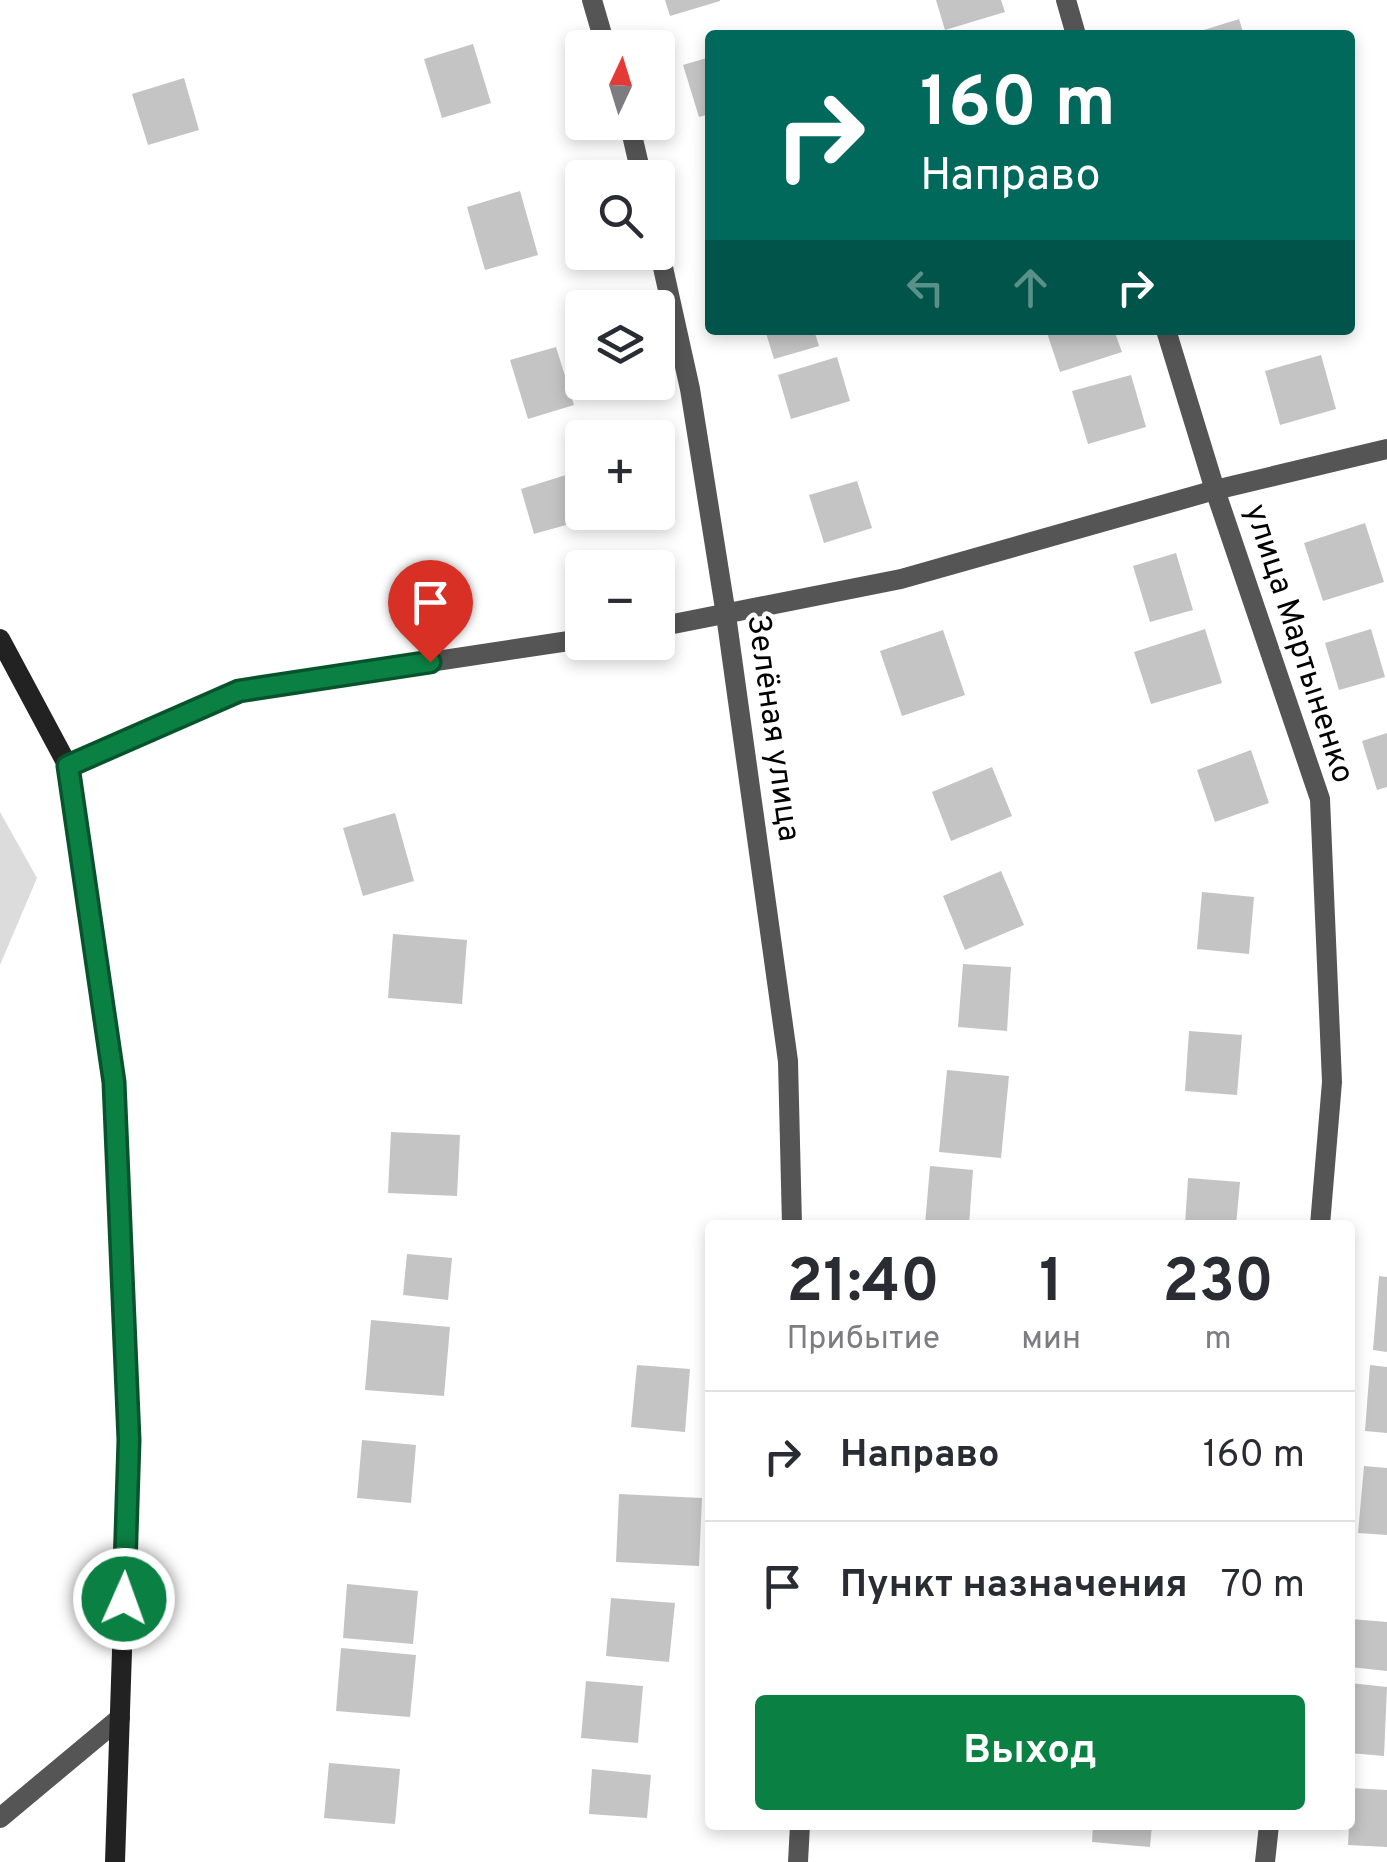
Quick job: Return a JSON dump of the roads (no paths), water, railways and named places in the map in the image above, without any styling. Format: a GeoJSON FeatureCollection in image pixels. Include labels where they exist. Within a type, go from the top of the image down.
{"type":"FeatureCollection","features":[{"type":"Feature","properties":{"kind":"main road"},"geometry":{"type":"LineString","coordinates":[[0,640],[68,766],[114,1082],[129,1440],[115,1862]]}},
{"type":"Feature","properties":{"kind":"street"},"geometry":{"type":"LineString","coordinates":[[592,0],[601,30]]}},
{"type":"Feature","properties":{"kind":"street"},"geometry":{"type":"LineString","coordinates":[[1066,0],[1075,30]]}},
{"type":"Feature","properties":{"kind":"street","name":"Зелёная улица"},"geometry":{"type":"LineString","coordinates":[[664,270],[690,389],[726,616],[788,1061],[792,1220]]}},
{"type":"Feature","properties":{"kind":"street","name":"улица Мартыненко"},"geometry":{"type":"LineString","coordinates":[[1168,335],[1215,490],[1320,799],[1332,1082],[1320,1220]]}},
{"type":"Feature","properties":{"kind":"street"},"geometry":{"type":"LineString","coordinates":[[675,625],[902,579],[1215,490],[1387,448]]}},
{"type":"Feature","properties":{"kind":"street"},"geometry":{"type":"LineString","coordinates":[[68,766],[239,691],[565,642]]}},
{"type":"Feature","properties":{"kind":"street"},"geometry":{"type":"LineString","coordinates":[[0,1818],[120,1718]]}},
{"type":"Feature","properties":{"kind":"street"},"geometry":{"type":"LineString","coordinates":[[798,1862],[800,1830]]}},
{"type":"Feature","properties":{"kind":"street"},"geometry":{"type":"LineString","coordinates":[[1265,1862],[1268,1830]]}}]}
